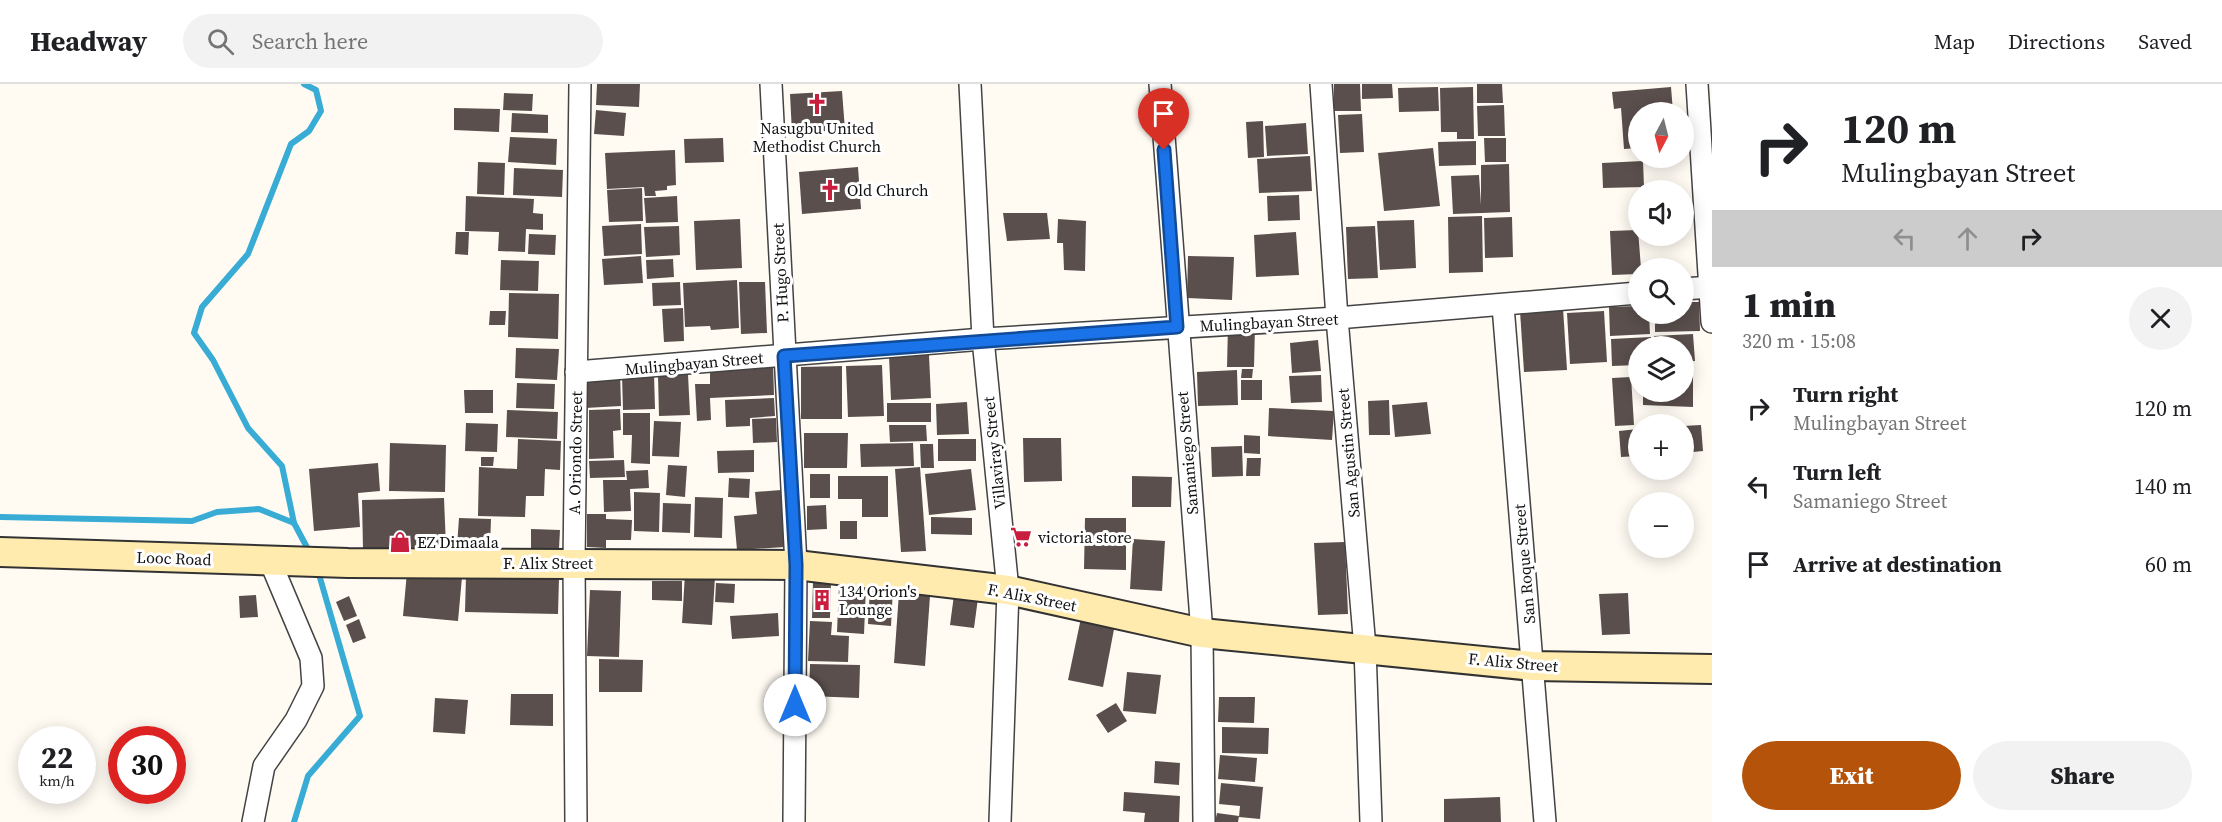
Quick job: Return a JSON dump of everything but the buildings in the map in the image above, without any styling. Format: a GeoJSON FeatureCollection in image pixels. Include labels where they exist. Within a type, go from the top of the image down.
{"type":"FeatureCollection","features":[{"type":"Feature","properties":{"kind":"main road","name":"Looc Road"},"geometry":{"type":"LineString","coordinates":[[0,552],[348,563]]}},
{"type":"Feature","properties":{"kind":"main road","name":"F. Alix Street"},"geometry":{"type":"LineString","coordinates":[[348,563],[796,565],[1008,590],[1202,633],[1533,666],[1712,669]]}},
{"type":"Feature","properties":{"kind":"street","name":"A. Oriondo Street"},"geometry":{"type":"LineString","coordinates":[[576,822],[574,563],[580,84]]}},
{"type":"Feature","properties":{"kind":"street","name":"P. Hugo Street"},"geometry":{"type":"LineString","coordinates":[[771,84],[796,565],[794,822]]}},
{"type":"Feature","properties":{"kind":"street","name":"Villaviray Street"},"geometry":{"type":"LineString","coordinates":[[970,84],[983,339],[1008,590],[1000,822]]}},
{"type":"Feature","properties":{"kind":"street","name":"Samaniego Street"},"geometry":{"type":"LineString","coordinates":[[1160,84],[1202,633],[1204,822]]}},
{"type":"Feature","properties":{"kind":"street","name":"San Agustin Street"},"geometry":{"type":"LineString","coordinates":[[1322,84],[1336,318],[1365,648],[1371,822]]}},
{"type":"Feature","properties":{"kind":"street"},"geometry":{"type":"LineString","coordinates":[[1697,84],[1712,322]]}},
{"type":"Feature","properties":{"kind":"street"},"geometry":{"type":"LineString","coordinates":[[1694,288],[1711,287]]}},
{"type":"Feature","properties":{"kind":"street","name":"Mulingbayan Street"},"geometry":{"type":"LineString","coordinates":[[576,372],[983,339],[1336,318],[1628,294]]}},
{"type":"Feature","properties":{"kind":"street","name":"San Roque Street"},"geometry":{"type":"LineString","coordinates":[[1503,306],[1545,822]]}},
{"type":"Feature","properties":{"kind":"street"},"geometry":{"type":"LineString","coordinates":[[253,822],[264,766],[296,720],[313,686],[311,658],[284,561]]}},
{"type":"Feature","properties":{"kind":"waterway"},"geometry":{"type":"LineString","coordinates":[[304,84],[316,90],[321,111],[309,131],[291,144],[248,254],[202,307],[194,333],[213,360],[248,428],[282,466],[294,523],[310,553]]}},
{"type":"Feature","properties":{"kind":"waterway"},"geometry":{"type":"LineString","coordinates":[[0,517],[192,521],[217,512],[259,509],[294,523]]}},
{"type":"Feature","properties":{"kind":"waterway"},"geometry":{"type":"LineString","coordinates":[[294,822],[308,776],[360,716],[318,571]]}},
{"type":"Feature","properties":{"kind":"place","name":"Nasugbu United Methodist Church"},"geometry":{"type":"Point","coordinates":[817,104]}},
{"type":"Feature","properties":{"kind":"place","name":"Old Church"},"geometry":{"type":"Point","coordinates":[830,190]}},
{"type":"Feature","properties":{"kind":"place","name":"victoria store"},"geometry":{"type":"Point","coordinates":[1021,537]}},
{"type":"Feature","properties":{"kind":"place","name":"EZ Dimaala"},"geometry":{"type":"Point","coordinates":[400,542]}},
{"type":"Feature","properties":{"kind":"place","name":"134 Orion's Lounge"},"geometry":{"type":"Point","coordinates":[822,600]}},
{"type":"Feature","properties":{"kind":"route"},"geometry":{"type":"LineString","coordinates":[[795,705],[796,565],[784,356],[983,339],[1177,327],[1164,150]]}}]}
